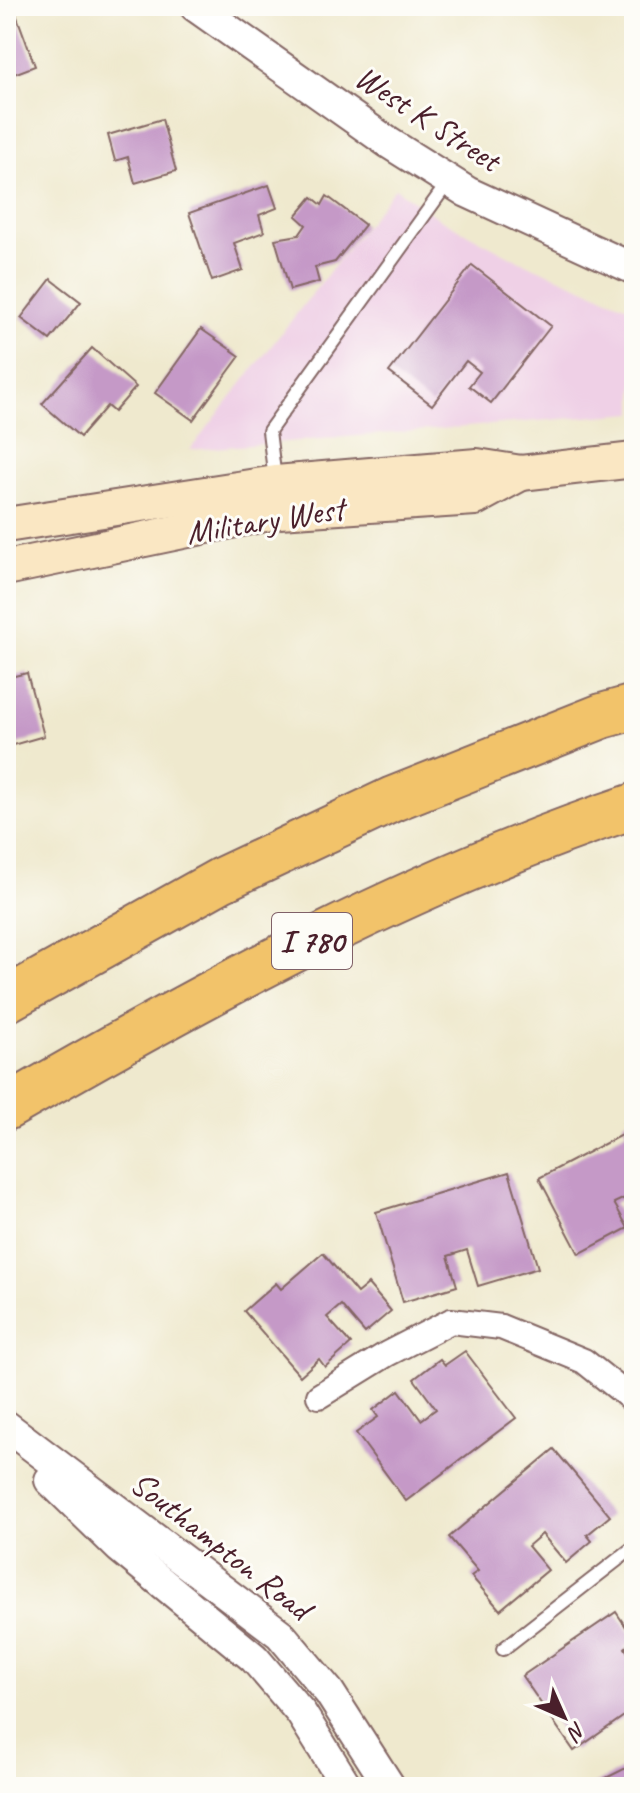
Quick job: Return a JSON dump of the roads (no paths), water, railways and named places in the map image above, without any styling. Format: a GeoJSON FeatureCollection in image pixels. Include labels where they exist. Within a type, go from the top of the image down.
{"type":"FeatureCollection","features":[{"type":"Feature","properties":{"kind":"highway"},"geometry":{"type":"LineString","coordinates":[[6,1000],[221,880],[393,799],[602,716],[634,707]]}},
{"type":"Feature","properties":{"kind":"highway","name":"I 780"},"geometry":{"type":"LineString","coordinates":[[6,1108],[142,1030],[298,948],[452,876],[564,829],[634,806]]}},
{"type":"Feature","properties":{"kind":"main road","name":"Military West"},"geometry":{"type":"LineString","coordinates":[[6,525],[277,497],[475,498],[521,473],[634,460]]}},
{"type":"Feature","properties":{"kind":"main road","name":"Military West"},"geometry":{"type":"LineString","coordinates":[[7,563],[277,497]]}},
{"type":"Feature","properties":{"kind":"street","name":"West K Street"},"geometry":{"type":"LineString","coordinates":[[195,6],[389,143],[449,181],[634,269]]}},
{"type":"Feature","properties":{"kind":"street"},"geometry":{"type":"LineString","coordinates":[[319,1396],[387,1354],[451,1321],[501,1327],[584,1361],[634,1401]]}},
{"type":"Feature","properties":{"kind":"street","name":"Southampton Road"},"geometry":{"type":"LineString","coordinates":[[6,1426],[280,1634],[329,1692],[390,1787]]}},
{"type":"Feature","properties":{"kind":"street","name":"Southampton Road"},"geometry":{"type":"LineString","coordinates":[[6,1437],[120,1548],[254,1658],[301,1713],[347,1787]]}},
{"type":"Feature","properties":{"kind":"lane"},"geometry":{"type":"LineString","coordinates":[[277,497],[269,431],[449,181]]}},
{"type":"Feature","properties":{"kind":"lane"},"geometry":{"type":"LineString","coordinates":[[503,1649],[634,1547]]}}]}
